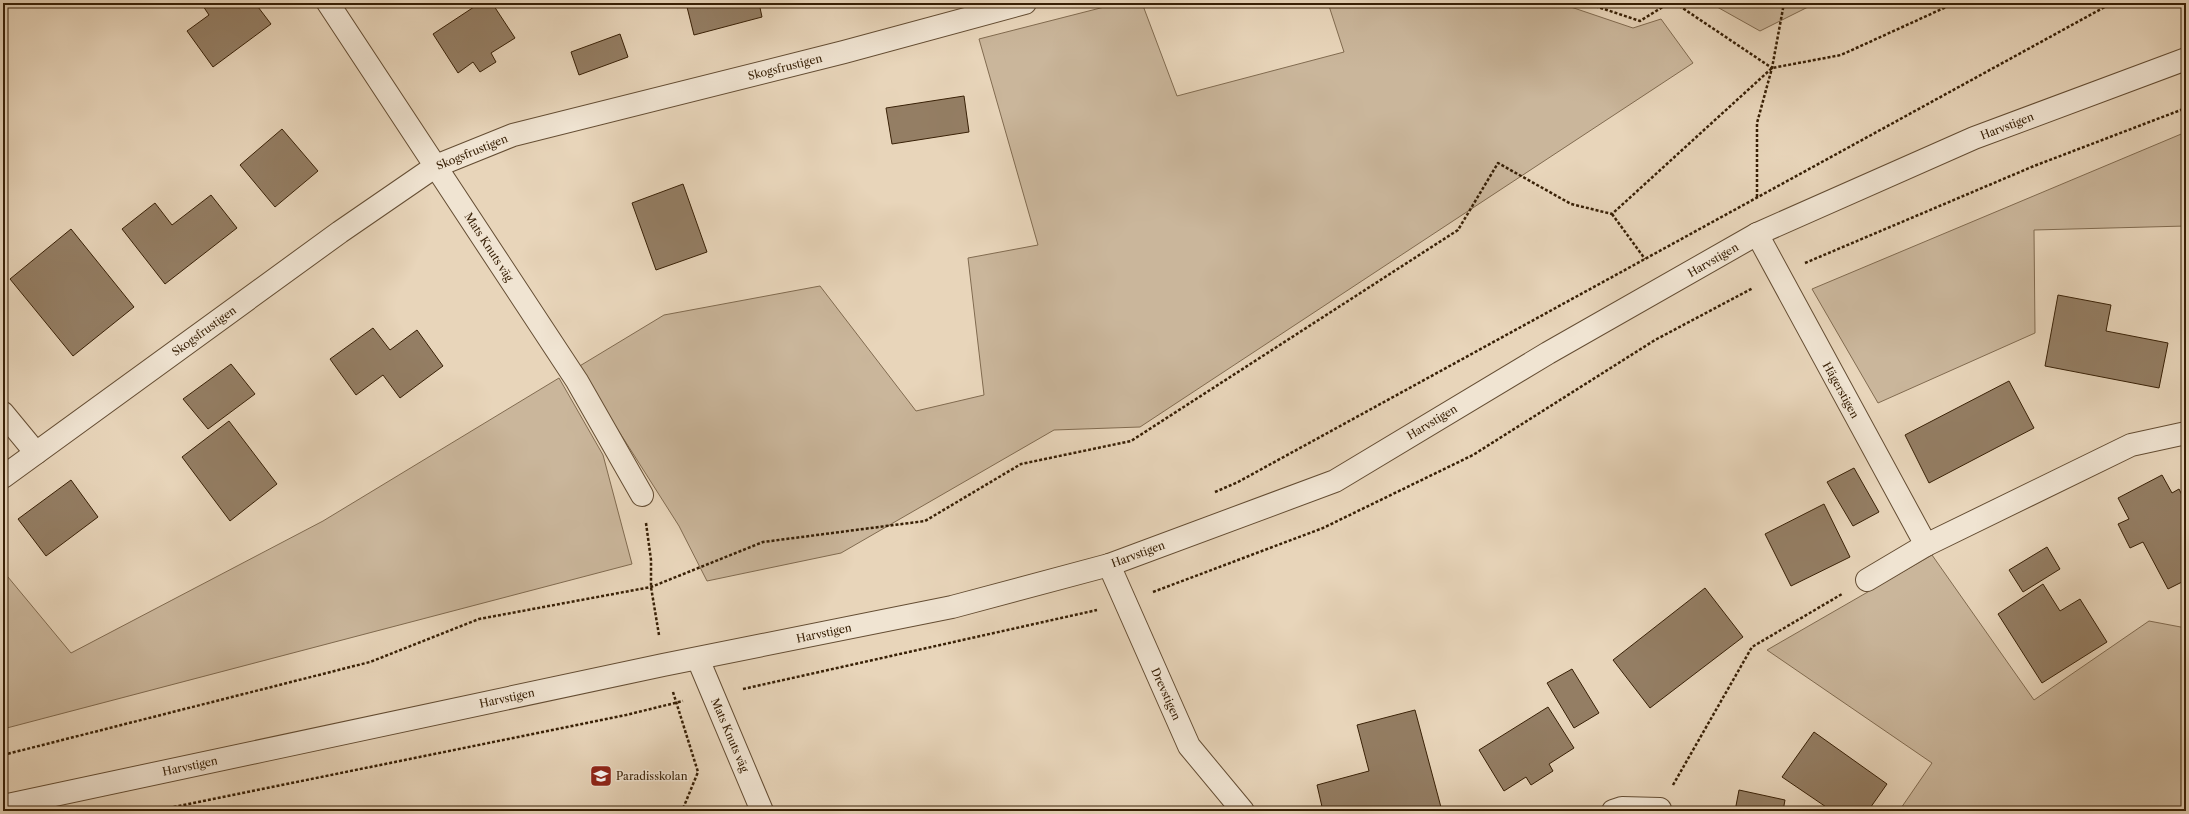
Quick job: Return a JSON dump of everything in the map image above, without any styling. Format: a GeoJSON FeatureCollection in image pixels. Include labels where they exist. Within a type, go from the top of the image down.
{"type":"FeatureCollection","features":[{"type":"Feature","properties":{"kind":"street","name":"Mats Knuts väg"},"geometry":{"type":"LineString","coordinates":[[328,3],[577,381],[642,495]]}},
{"type":"Feature","properties":{"kind":"street","name":"Skogsfrustigen"},"geometry":{"type":"LineString","coordinates":[[3,477],[340,232],[436,166],[513,135],[844,52],[1024,3]]}},
{"type":"Feature","properties":{"kind":"street","name":"Harvstigen"},"geometry":{"type":"LineString","coordinates":[[3,806],[663,665],[952,607],[1109,566],[1335,481],[1548,353],[1757,234],[1974,138],[2186,58]]}},
{"type":"Feature","properties":{"kind":"street","name":"Hägerstigen"},"geometry":{"type":"LineString","coordinates":[[1757,234],[1926,545]]}},
{"type":"Feature","properties":{"kind":"street"},"geometry":{"type":"LineString","coordinates":[[3,413],[36,453]]}},
{"type":"Feature","properties":{"kind":"street"},"geometry":{"type":"LineString","coordinates":[[1867,580],[1926,545],[2131,445],[2186,433]]}},
{"type":"Feature","properties":{"kind":"street","name":"Drevstigen"},"geometry":{"type":"LineString","coordinates":[[1109,566],[1189,746],[1243,811]]}},
{"type":"Feature","properties":{"kind":"street","name":"Mats Knuts väg"},"geometry":{"type":"LineString","coordinates":[[698,659],[762,811]]}},
{"type":"Feature","properties":{"kind":"street"},"geometry":{"type":"LineString","coordinates":[[1613,811],[1622,808],[1660,809]]}},
{"type":"Feature","properties":{"kind":"path"},"geometry":{"type":"LineString","coordinates":[[1586,3],[1640,21],[1669,3]]}},
{"type":"Feature","properties":{"kind":"path"},"geometry":{"type":"LineString","coordinates":[[1675,3],[1772,68]]}},
{"type":"Feature","properties":{"kind":"path"},"geometry":{"type":"LineString","coordinates":[[1757,234],[1757,123],[1772,68],[1784,3]]}},
{"type":"Feature","properties":{"kind":"path"},"geometry":{"type":"LineString","coordinates":[[1612,214],[1772,68],[1840,54],[1955,3]]}},
{"type":"Feature","properties":{"kind":"path"},"geometry":{"type":"LineString","coordinates":[[1209,495],[1238,482],[2112,3]]}},
{"type":"Feature","properties":{"kind":"path"},"geometry":{"type":"LineString","coordinates":[[154,811],[626,715],[676,702],[1066,618],[1126,603],[1322,528],[1474,455],[1655,340],[1778,274],[2034,166],[2186,108]]}},
{"type":"Feature","properties":{"kind":"path"},"geometry":{"type":"LineString","coordinates":[[3,755],[370,662],[479,619],[651,587],[764,542],[925,521],[1021,464],[1131,442],[1458,230],[1498,163],[1571,204],[1612,214],[1666,286]]}},
{"type":"Feature","properties":{"kind":"path"},"geometry":{"type":"LineString","coordinates":[[642,495],[651,560],[651,587],[663,665],[698,772],[682,811]]}},
{"type":"Feature","properties":{"kind":"path"},"geometry":{"type":"LineString","coordinates":[[1660,809],[1752,647],[1867,580]]}},
{"type":"Feature","properties":{"kind":"shaded area"},"geometry":{"type":"Polygon","coordinates":[[[1120,3],[1142,3],[1177,96],[1344,52],[1328,3],[1559,3],[1633,28],[1661,19],[1693,63],[1140,427],[1054,430],[841,553],[707,581],[679,526],[578,367],[664,315],[820,286],[916,411],[984,395],[968,258],[1038,245],[979,39],[1120,3]]]}},
{"type":"Feature","properties":{"kind":"shaded area"},"geometry":{"type":"Polygon","coordinates":[[[1710,3],[1816,3],[1760,31],[1710,3]]]}},
{"type":"Feature","properties":{"kind":"shaded area"},"geometry":{"type":"Polygon","coordinates":[[[2186,132],[2186,226],[2034,230],[2035,333],[1878,403],[1812,289],[2186,132]]]}},
{"type":"Feature","properties":{"kind":"shaded area"},"geometry":{"type":"Polygon","coordinates":[[[559,378],[603,455],[632,564],[3,729],[3,571],[71,653],[323,521],[559,378]]]}},
{"type":"Feature","properties":{"kind":"shaded area"},"geometry":{"type":"Polygon","coordinates":[[[1932,555],[2034,700],[2149,621],[2186,628],[2186,811],[1899,811],[1932,763],[1767,650],[1932,555]]]}},
{"type":"Feature","properties":{"kind":"building"},"geometry":{"type":"Polygon","coordinates":[[[201,3],[255,3],[271,24],[213,67],[187,31],[209,15],[201,3]]]}},
{"type":"Feature","properties":{"kind":"building"},"geometry":{"type":"Polygon","coordinates":[[[480,3],[492,3],[515,38],[491,53],[496,62],[480,72],[473,62],[458,73],[433,34],[480,3]]]}},
{"type":"Feature","properties":{"kind":"building"},"geometry":{"type":"Polygon","coordinates":[[[686,3],[759,3],[762,17],[694,35],[686,3]]]}},
{"type":"Feature","properties":{"kind":"building"},"geometry":{"type":"Polygon","coordinates":[[[800,3],[816,3],[801,7],[800,3]]]}},
{"type":"Feature","properties":{"kind":"building"},"geometry":{"type":"Polygon","coordinates":[[[620,34],[628,57],[579,75],[571,52],[620,34]]]}},
{"type":"Feature","properties":{"kind":"building"},"geometry":{"type":"Polygon","coordinates":[[[964,96],[969,132],[892,144],[886,108],[964,96]]]}},
{"type":"Feature","properties":{"kind":"building"},"geometry":{"type":"Polygon","coordinates":[[[282,129],[318,171],[275,207],[240,165],[282,129]]]}},
{"type":"Feature","properties":{"kind":"building"},"geometry":{"type":"Polygon","coordinates":[[[683,184],[707,252],[656,270],[632,203],[683,184]]]}},
{"type":"Feature","properties":{"kind":"building"},"geometry":{"type":"Polygon","coordinates":[[[211,195],[237,228],[165,284],[122,229],[155,203],[172,225],[211,195]]]}},
{"type":"Feature","properties":{"kind":"building"},"geometry":{"type":"Polygon","coordinates":[[[71,229],[134,307],[73,356],[10,279],[71,229]]]}},
{"type":"Feature","properties":{"kind":"building"},"geometry":{"type":"Polygon","coordinates":[[[2058,295],[2111,305],[2106,331],[2168,343],[2159,388],[2045,366],[2058,295]]]}},
{"type":"Feature","properties":{"kind":"building"},"geometry":{"type":"Polygon","coordinates":[[[373,328],[390,350],[417,330],[443,366],[400,398],[383,375],[356,395],[330,359],[373,328]]]}},
{"type":"Feature","properties":{"kind":"building"},"geometry":{"type":"Polygon","coordinates":[[[231,364],[255,394],[208,429],[183,399],[231,364]]]}},
{"type":"Feature","properties":{"kind":"building"},"geometry":{"type":"Polygon","coordinates":[[[2009,381],[2034,428],[1929,483],[1905,435],[2009,381]]]}},
{"type":"Feature","properties":{"kind":"building"},"geometry":{"type":"Polygon","coordinates":[[[229,421],[277,484],[230,521],[182,457],[229,421]]]}},
{"type":"Feature","properties":{"kind":"building"},"geometry":{"type":"Polygon","coordinates":[[[1854,468],[1879,512],[1853,526],[1827,482],[1854,468]]]}},
{"type":"Feature","properties":{"kind":"building"},"geometry":{"type":"Polygon","coordinates":[[[2162,475],[2172,493],[2179,489],[2186,503],[2186,580],[2168,589],[2143,542],[2130,548],[2118,524],[2129,519],[2118,498],[2162,475]]]}},
{"type":"Feature","properties":{"kind":"building"},"geometry":{"type":"Polygon","coordinates":[[[71,480],[98,517],[46,556],[18,519],[71,480]]]}},
{"type":"Feature","properties":{"kind":"building"},"geometry":{"type":"Polygon","coordinates":[[[1824,504],[1850,557],[1791,586],[1765,534],[1824,504]]]}},
{"type":"Feature","properties":{"kind":"building"},"geometry":{"type":"Polygon","coordinates":[[[2047,547],[2060,569],[2023,592],[2009,570],[2047,547]]]}},
{"type":"Feature","properties":{"kind":"building"},"geometry":{"type":"Polygon","coordinates":[[[2043,584],[2060,611],[2080,599],[2107,642],[2042,683],[1998,614],[2043,584]]]}},
{"type":"Feature","properties":{"kind":"building"},"geometry":{"type":"Polygon","coordinates":[[[1705,588],[1743,637],[1650,708],[1613,660],[1705,588]]]}},
{"type":"Feature","properties":{"kind":"building"},"geometry":{"type":"Polygon","coordinates":[[[1572,669],[1599,713],[1574,728],[1547,683],[1572,669]]]}},
{"type":"Feature","properties":{"kind":"building"},"geometry":{"type":"Polygon","coordinates":[[[1548,707],[1574,748],[1549,764],[1553,771],[1531,785],[1526,777],[1504,791],[1479,750],[1548,707]]]}},
{"type":"Feature","properties":{"kind":"building"},"geometry":{"type":"Polygon","coordinates":[[[1415,710],[1442,811],[1323,811],[1317,785],[1369,771],[1357,725],[1415,710]]]}},
{"type":"Feature","properties":{"kind":"building"},"geometry":{"type":"Polygon","coordinates":[[[1814,732],[1887,784],[1868,811],[1832,811],[1782,777],[1814,732]]]}},
{"type":"Feature","properties":{"kind":"building"},"geometry":{"type":"Polygon","coordinates":[[[1739,790],[1785,800],[1783,811],[1735,811],[1739,790]]]}},
{"type":"Feature","properties":{"kind":"place","name":"Paradisskolan"},"geometry":{"type":"Point","coordinates":[601,776]}}]}
